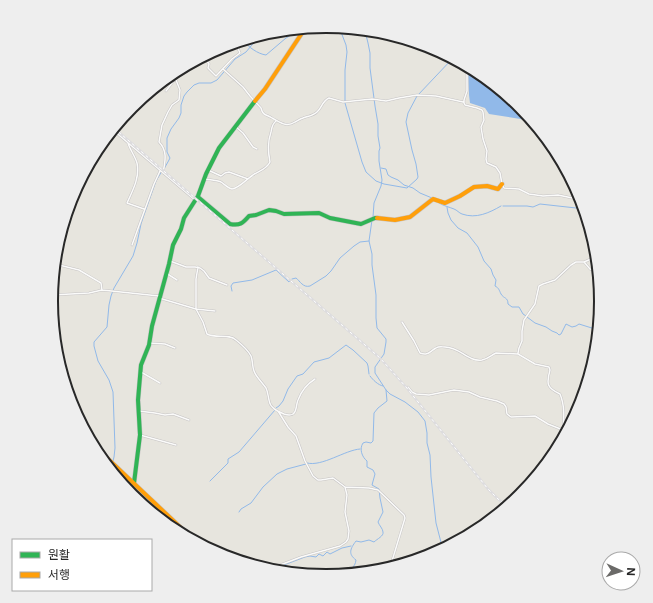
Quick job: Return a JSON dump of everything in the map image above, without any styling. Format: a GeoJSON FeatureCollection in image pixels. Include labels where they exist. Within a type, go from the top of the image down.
{"type":"FeatureCollection","features":[{"type":"Feature","properties":{"kind":"street"},"geometry":{"type":"LineString","coordinates":[[134,483],[140,435],[138,398],[142,359],[150,343],[152,326],[173,245],[181,229],[184,218],[198,196],[204,179],[219,148],[256,102],[301,34]]}},
{"type":"Feature","properties":{"kind":"street"},"geometry":{"type":"LineString","coordinates":[[207,61],[209,64],[208,68],[215,76],[240,53],[238,48]]}},
{"type":"Feature","properties":{"kind":"street"},"geometry":{"type":"LineString","coordinates":[[223,69],[241,85],[261,108],[265,115],[272,117],[276,121],[286,125],[290,125],[302,118],[314,115],[325,100],[329,98],[343,102],[372,99],[386,101],[417,95],[436,96],[463,102],[465,105],[482,110],[484,120],[481,127],[487,151],[487,163],[496,167],[500,173],[502,184],[506,188],[519,189],[529,194],[539,196],[558,195],[575,198]]}},
{"type":"Feature","properties":{"kind":"street"},"geometry":{"type":"LineString","coordinates":[[463,102],[467,90],[467,73]]}},
{"type":"Feature","properties":{"kind":"street"},"geometry":{"type":"LineString","coordinates":[[163,173],[165,151],[163,146],[158,142],[162,125],[168,112],[172,105],[179,100],[180,90],[175,79]]}},
{"type":"Feature","properties":{"kind":"street"},"geometry":{"type":"LineString","coordinates":[[166,91],[173,81]]}},
{"type":"Feature","properties":{"kind":"street"},"geometry":{"type":"LineString","coordinates":[[204,179],[221,182],[232,189],[259,172],[270,163],[268,154],[268,140],[273,124],[276,121]]}},
{"type":"Feature","properties":{"kind":"street"},"geometry":{"type":"LineString","coordinates":[[236,127],[243,133],[253,147],[257,149]]}},
{"type":"Feature","properties":{"kind":"street"},"geometry":{"type":"LineString","coordinates":[[117,133],[195,200]]}},
{"type":"Feature","properties":{"kind":"street"},"geometry":{"type":"LineString","coordinates":[[128,142],[136,161],[138,171],[136,184],[127,203],[144,209]]}},
{"type":"Feature","properties":{"kind":"street"},"geometry":{"type":"LineString","coordinates":[[208,170],[221,176],[230,172],[248,179]]}},
{"type":"Feature","properties":{"kind":"street"},"geometry":{"type":"LineString","coordinates":[[132,245],[144,209],[160,171]]}},
{"type":"Feature","properties":{"kind":"street"},"geometry":{"type":"LineString","coordinates":[[198,196],[233,225],[243,223],[249,216],[269,210],[284,214],[319,213],[330,218],[361,224],[375,218],[395,220],[409,218],[433,199],[445,203],[474,187],[487,186],[498,189],[502,184]]}},
{"type":"Feature","properties":{"kind":"street"},"geometry":{"type":"LineString","coordinates":[[518,354],[518,348],[522,341],[524,320],[534,304],[539,286],[555,280],[576,262],[584,262],[592,259]]}},
{"type":"Feature","properties":{"kind":"street"},"geometry":{"type":"LineString","coordinates":[[170,261],[186,267],[198,267],[204,271],[209,278],[227,285]]}},
{"type":"Feature","properties":{"kind":"street"},"geometry":{"type":"LineString","coordinates":[[584,262],[590,269],[593,270]]}},
{"type":"Feature","properties":{"kind":"street"},"geometry":{"type":"LineString","coordinates":[[60,265],[79,270],[101,283],[102,290]]}},
{"type":"Feature","properties":{"kind":"street"},"geometry":{"type":"LineString","coordinates":[[198,267],[196,279],[196,309],[208,334],[235,338],[249,353],[254,371],[266,389],[270,405],[278,411],[291,415],[294,413],[299,397],[307,385],[315,379]]}},
{"type":"Feature","properties":{"kind":"street"},"geometry":{"type":"LineString","coordinates":[[166,273],[177,280]]}},
{"type":"Feature","properties":{"kind":"street"},"geometry":{"type":"LineString","coordinates":[[58,296],[85,294],[102,290],[113,291],[159,297],[196,309],[215,311]]}},
{"type":"Feature","properties":{"kind":"street"},"geometry":{"type":"LineString","coordinates":[[402,322],[422,354],[431,353],[438,347],[454,348],[470,358],[479,360],[486,359],[496,353],[518,354],[535,364],[548,367],[550,369],[548,384],[553,390],[560,394],[563,403],[563,428]]}},
{"type":"Feature","properties":{"kind":"street"},"geometry":{"type":"LineString","coordinates":[[150,343],[165,344],[175,348]]}},
{"type":"Feature","properties":{"kind":"street"},"geometry":{"type":"LineString","coordinates":[[141,372],[160,383]]}},
{"type":"Feature","properties":{"kind":"street"},"geometry":{"type":"LineString","coordinates":[[408,387],[416,394],[430,395],[454,390],[469,392],[504,404],[507,414],[511,417],[535,416],[548,424],[562,430]]}},
{"type":"Feature","properties":{"kind":"street"},"geometry":{"type":"LineString","coordinates":[[139,411],[155,412],[165,415],[173,414],[189,420]]}},
{"type":"Feature","properties":{"kind":"street"},"geometry":{"type":"LineString","coordinates":[[278,411],[288,427],[296,436],[305,461],[313,476],[321,480],[333,478],[345,487],[378,490],[404,515],[405,518],[392,562]]}},
{"type":"Feature","properties":{"kind":"street"},"geometry":{"type":"LineString","coordinates":[[140,435],[176,445]]}},
{"type":"Feature","properties":{"kind":"street"},"geometry":{"type":"LineString","coordinates":[[108,459],[174,522]]}},
{"type":"Feature","properties":{"kind":"street"},"geometry":{"type":"LineString","coordinates":[[278,566],[301,557],[340,546],[346,542],[349,531],[345,512],[347,495],[345,487]]}},
{"type":"Feature","properties":{"kind":"water"},"geometry":{"type":"Polygon","coordinates":[[[468,73],[490,88],[523,119],[489,114],[485,108],[470,103],[468,73]]]}},
{"type":"Feature","properties":{"kind":"waterway"},"geometry":{"type":"LineString","coordinates":[[342,34],[347,52],[345,70],[345,101]]}},
{"type":"Feature","properties":{"kind":"waterway"},"geometry":{"type":"LineString","coordinates":[[248,45],[253,50],[266,55],[291,35]]}},
{"type":"Feature","properties":{"kind":"waterway"},"geometry":{"type":"LineString","coordinates":[[366,36],[370,53],[370,68],[378,124],[380,148],[379,161],[382,180],[374,203],[373,217]]}},
{"type":"Feature","properties":{"kind":"waterway"},"geometry":{"type":"LineString","coordinates":[[164,169],[170,158],[167,152],[167,138],[171,129],[179,118],[184,96],[194,85],[199,83],[211,83],[217,80],[235,59],[246,52],[253,43]]}},
{"type":"Feature","properties":{"kind":"waterway"},"geometry":{"type":"LineString","coordinates":[[418,95],[449,63]]}},
{"type":"Feature","properties":{"kind":"waterway"},"geometry":{"type":"LineString","coordinates":[[345,103],[366,172],[376,181],[407,188],[418,177],[406,122],[408,113],[417,96]]}},
{"type":"Feature","properties":{"kind":"waterway"},"geometry":{"type":"LineString","coordinates":[[381,168],[386,169],[388,175],[404,185],[432,198]]}},
{"type":"Feature","properties":{"kind":"waterway"},"geometry":{"type":"LineString","coordinates":[[113,461],[115,448],[113,392],[109,380],[98,361],[94,342],[107,327],[111,296],[114,288],[133,256],[144,215],[156,181],[162,171]]}},
{"type":"Feature","properties":{"kind":"waterway"},"geometry":{"type":"LineString","coordinates":[[439,203],[455,209],[462,214],[472,216],[487,213],[501,206]]}},
{"type":"Feature","properties":{"kind":"waterway"},"geometry":{"type":"LineString","coordinates":[[503,206],[533,207],[540,204],[578,208]]}},
{"type":"Feature","properties":{"kind":"waterway"},"geometry":{"type":"LineString","coordinates":[[447,207],[451,220],[458,228],[467,233],[478,247],[484,261],[491,269],[496,280],[495,286],[498,288],[502,296],[507,299],[508,304],[512,307],[519,307],[526,316]]}},
{"type":"Feature","properties":{"kind":"waterway"},"geometry":{"type":"LineString","coordinates":[[372,220],[369,241],[372,254],[376,295],[377,328],[386,339],[384,354],[375,367],[375,373],[390,394],[405,402],[418,412],[425,421],[427,443],[430,455],[436,523],[441,544]]}},
{"type":"Feature","properties":{"kind":"waterway"},"geometry":{"type":"LineString","coordinates":[[292,279],[296,278],[304,285],[310,286],[326,276],[340,258],[354,246],[360,242],[369,241]]}},
{"type":"Feature","properties":{"kind":"waterway"},"geometry":{"type":"LineString","coordinates":[[232,291],[231,286],[233,283],[252,280],[276,270],[289,282],[290,281]]}},
{"type":"Feature","properties":{"kind":"waterway"},"geometry":{"type":"LineString","coordinates":[[527,317],[535,323],[546,327],[559,335],[566,324],[572,327],[579,324],[593,329]]}},
{"type":"Feature","properties":{"kind":"waterway"},"geometry":{"type":"LineString","coordinates":[[276,408],[283,401],[288,389],[297,376],[303,374],[314,362],[329,358],[346,345],[367,363],[369,374]]}},
{"type":"Feature","properties":{"kind":"waterway"},"geometry":{"type":"LineString","coordinates":[[370,376],[379,385],[383,386]]}},
{"type":"Feature","properties":{"kind":"waterway"},"geometry":{"type":"LineString","coordinates":[[353,568],[356,560],[352,556],[351,549],[356,541],[361,542],[369,540],[374,542],[383,533],[378,522],[383,512],[379,489],[372,485],[375,474],[373,470],[367,467],[367,461],[362,455],[361,448],[363,443],[371,443],[373,441],[374,413],[387,401],[386,390]]}},
{"type":"Feature","properties":{"kind":"waterway"},"geometry":{"type":"LineString","coordinates":[[210,481],[228,463],[228,459],[239,452],[275,410]]}},
{"type":"Feature","properties":{"kind":"waterway"},"geometry":{"type":"LineString","coordinates":[[307,463],[320,463],[360,449]]}},
{"type":"Feature","properties":{"kind":"waterway"},"geometry":{"type":"LineString","coordinates":[[239,512],[251,503],[263,487],[277,474],[287,469],[306,464]]}},
{"type":"Feature","properties":{"kind":"waterway"},"geometry":{"type":"LineString","coordinates":[[284,565],[305,557],[316,557],[319,554],[323,556],[327,552],[330,554],[342,548],[351,546]]}},
{"type":"Feature","properties":{"kind":"railway"},"geometry":{"type":"LineString","coordinates":[[118,132],[380,358],[406,387],[488,489],[504,503]]}},
{"type":"Feature","properties":{"kind":"traffic: fast"},"geometry":{"type":"LineString","coordinates":[[134,483],[140,435],[138,400],[141,365],[149,345],[152,326],[173,245],[181,229],[184,218],[198,196],[206,174],[219,148],[255,101]]}},
{"type":"Feature","properties":{"kind":"traffic: fast"},"geometry":{"type":"LineString","coordinates":[[198,196],[233,225],[241,223],[249,216],[269,210],[284,214],[319,213],[330,218],[361,224],[377,218]]}},
{"type":"Feature","properties":{"kind":"traffic: slow"},"geometry":{"type":"LineString","coordinates":[[255,101],[265,89],[301,34]]}},
{"type":"Feature","properties":{"kind":"traffic: slow"},"geometry":{"type":"LineString","coordinates":[[377,218],[395,220],[410,217],[433,199],[445,203],[474,187],[487,186],[498,189],[502,184]]}},
{"type":"Feature","properties":{"kind":"traffic: slow"},"geometry":{"type":"LineString","coordinates":[[110,461],[179,526]]}}]}
